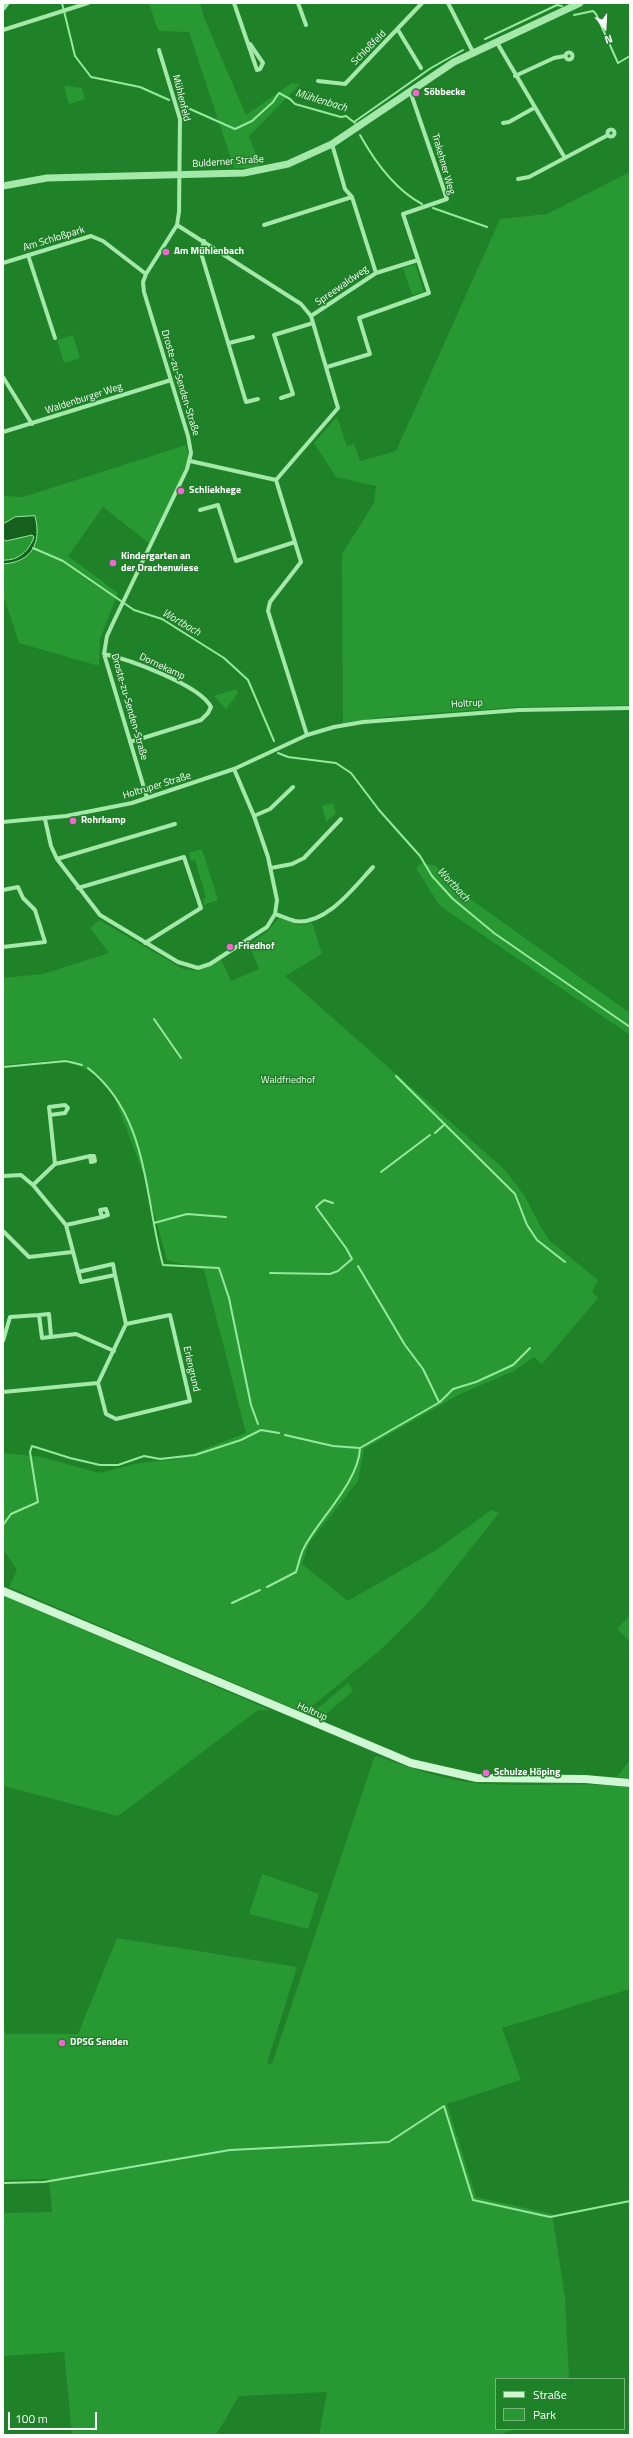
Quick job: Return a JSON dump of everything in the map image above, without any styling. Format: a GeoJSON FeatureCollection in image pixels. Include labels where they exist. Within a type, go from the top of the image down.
{"type":"FeatureCollection","features":[{"type":"Feature","properties":{"kind":"main road","name":"Holtrup"},"geometry":{"type":"LineString","coordinates":[[3,1591],[411,1763],[477,1778],[585,1779],[630,1783]]}},
{"type":"Feature","properties":{"kind":"street"},"geometry":{"type":"LineString","coordinates":[[3,7],[6,3]]}},
{"type":"Feature","properties":{"kind":"street"},"geometry":{"type":"LineString","coordinates":[[3,30],[88,3]]}},
{"type":"Feature","properties":{"kind":"street"},"geometry":{"type":"LineString","coordinates":[[234,3],[250,44],[257,70],[260,69],[263,63],[250,44]]}},
{"type":"Feature","properties":{"kind":"street"},"geometry":{"type":"LineString","coordinates":[[298,3],[306,25]]}},
{"type":"Feature","properties":{"kind":"street","name":"Schloßfeld"},"geometry":{"type":"LineString","coordinates":[[318,81],[345,84],[398,30],[422,3]]}},
{"type":"Feature","properties":{"kind":"street"},"geometry":{"type":"LineString","coordinates":[[448,3],[473,52]]}},
{"type":"Feature","properties":{"kind":"street","name":"Bulderner Straße"},"geometry":{"type":"LineString","coordinates":[[3,186],[47,178],[180,176],[244,173],[273,168],[299,160],[332,144],[410,91],[473,52],[580,3]]}},
{"type":"Feature","properties":{"kind":"street"},"geometry":{"type":"LineString","coordinates":[[398,30],[421,68]]}},
{"type":"Feature","properties":{"kind":"street"},"geometry":{"type":"LineString","coordinates":[[496,41],[564,158]]}},
{"type":"Feature","properties":{"kind":"street","name":"Mühlenfeld"},"geometry":{"type":"LineString","coordinates":[[159,50],[180,119],[180,176]]}},
{"type":"Feature","properties":{"kind":"street"},"geometry":{"type":"LineString","coordinates":[[515,76],[554,58],[565,56]]}},
{"type":"Feature","properties":{"kind":"street","name":"Trakehner Weg"},"geometry":{"type":"LineString","coordinates":[[327,367],[370,354],[359,318],[428,293],[403,214],[447,199],[410,91]]}},
{"type":"Feature","properties":{"kind":"street"},"geometry":{"type":"LineString","coordinates":[[503,122],[509,122],[534,108]]}},
{"type":"Feature","properties":{"kind":"street"},"geometry":{"type":"LineString","coordinates":[[518,179],[529,177],[608,135]]}},
{"type":"Feature","properties":{"kind":"street","name":"Spreewaldweg"},"geometry":{"type":"LineString","coordinates":[[311,316],[376,273],[352,197],[345,189],[332,144]]}},
{"type":"Feature","properties":{"kind":"street","name":"Droste-zu-Senden-Straße"},"geometry":{"type":"LineString","coordinates":[[147,798],[104,654],[107,636],[190,461],[190,444],[144,292],[143,282],[146,274],[177,225],[180,176]]}},
{"type":"Feature","properties":{"kind":"street"},"geometry":{"type":"LineString","coordinates":[[264,225],[352,197]]}},
{"type":"Feature","properties":{"kind":"street"},"geometry":{"type":"LineString","coordinates":[[177,225],[301,304],[311,316],[338,408],[276,480]]}},
{"type":"Feature","properties":{"kind":"street","name":"Am Schloßpark"},"geometry":{"type":"LineString","coordinates":[[3,263],[91,236],[104,241],[146,274]]}},
{"type":"Feature","properties":{"kind":"street"},"geometry":{"type":"LineString","coordinates":[[204,241],[201,253],[246,402],[258,399]]}},
{"type":"Feature","properties":{"kind":"street"},"geometry":{"type":"LineString","coordinates":[[28,255],[55,338]]}},
{"type":"Feature","properties":{"kind":"street"},"geometry":{"type":"LineString","coordinates":[[376,273],[418,260]]}},
{"type":"Feature","properties":{"kind":"street"},"geometry":{"type":"LineString","coordinates":[[281,398],[293,394],[274,335],[313,323]]}},
{"type":"Feature","properties":{"kind":"street"},"geometry":{"type":"LineString","coordinates":[[229,343],[253,337]]}},
{"type":"Feature","properties":{"kind":"street"},"geometry":{"type":"LineString","coordinates":[[3,377],[32,424]]}},
{"type":"Feature","properties":{"kind":"street","name":"Waldenburger Weg"},"geometry":{"type":"LineString","coordinates":[[3,432],[171,380]]}},
{"type":"Feature","properties":{"kind":"street"},"geometry":{"type":"LineString","coordinates":[[190,461],[276,480]]}},
{"type":"Feature","properties":{"kind":"street"},"geometry":{"type":"LineString","coordinates":[[276,480],[295,542],[300,565],[270,602],[268,611],[307,735]]}},
{"type":"Feature","properties":{"kind":"street"},"geometry":{"type":"LineString","coordinates":[[200,510],[218,505],[236,561],[295,542]]}},
{"type":"Feature","properties":{"kind":"street","name":"Dornekamp"},"geometry":{"type":"LineString","coordinates":[[104,654],[122,658],[174,680],[206,699],[211,707],[208,713],[201,720],[130,742]]}},
{"type":"Feature","properties":{"kind":"street","name":"Holtrup"},"geometry":{"type":"LineString","coordinates":[[307,735],[334,727],[386,720],[519,710],[630,708]]}},
{"type":"Feature","properties":{"kind":"street","name":"Holtruper Straße"},"geometry":{"type":"LineString","coordinates":[[3,822],[45,819],[98,811],[147,798],[234,769],[307,735]]}},
{"type":"Feature","properties":{"kind":"street"},"geometry":{"type":"LineString","coordinates":[[45,819],[51,846],[57,859],[100,916],[186,966],[198,968],[210,964],[267,927],[275,914],[277,900],[271,868],[254,816],[234,769]]}},
{"type":"Feature","properties":{"kind":"street"},"geometry":{"type":"LineString","coordinates":[[254,816],[270,809],[293,787]]}},
{"type":"Feature","properties":{"kind":"street"},"geometry":{"type":"LineString","coordinates":[[271,868],[292,864],[304,858],[341,819]]}},
{"type":"Feature","properties":{"kind":"street"},"geometry":{"type":"LineString","coordinates":[[57,859],[175,824]]}},
{"type":"Feature","properties":{"kind":"street"},"geometry":{"type":"LineString","coordinates":[[78,888],[184,857],[201,908],[145,943]]}},
{"type":"Feature","properties":{"kind":"street"},"geometry":{"type":"LineString","coordinates":[[275,914],[296,921],[312,919],[331,911],[373,867]]}},
{"type":"Feature","properties":{"kind":"street"},"geometry":{"type":"LineString","coordinates":[[3,890],[18,887],[23,898],[35,910],[45,942],[3,947]]}},
{"type":"Feature","properties":{"kind":"street"},"geometry":{"type":"LineString","coordinates":[[50,1115],[55,1164]]}},
{"type":"Feature","properties":{"kind":"street"},"geometry":{"type":"LineString","coordinates":[[33,1185],[55,1164],[90,1156]]}},
{"type":"Feature","properties":{"kind":"street"},"geometry":{"type":"LineString","coordinates":[[3,1173],[3,1176],[21,1175],[33,1185],[66,1225],[81,1282],[115,1275]]}},
{"type":"Feature","properties":{"kind":"street"},"geometry":{"type":"LineString","coordinates":[[66,1225],[102,1216]]}},
{"type":"Feature","properties":{"kind":"street"},"geometry":{"type":"LineString","coordinates":[[3,1231],[29,1257],[72,1252]]}},
{"type":"Feature","properties":{"kind":"street"},"geometry":{"type":"LineString","coordinates":[[3,1392],[98,1383],[126,1324],[113,1264],[78,1272]]}},
{"type":"Feature","properties":{"kind":"street"},"geometry":{"type":"LineString","coordinates":[[3,1340],[10,1317],[49,1314],[51,1336]]}},
{"type":"Feature","properties":{"kind":"street"},"geometry":{"type":"LineString","coordinates":[[39,1315],[42,1338],[76,1334],[114,1351]]}},
{"type":"Feature","properties":{"kind":"street","name":"Erlengrund"},"geometry":{"type":"LineString","coordinates":[[98,1383],[106,1414],[116,1419],[190,1401],[170,1315],[126,1324]]}},
{"type":"Feature","properties":{"kind":"green space"},"geometry":{"type":"Polygon","coordinates":[[[149,3],[200,3],[205,20],[246,115],[292,83],[300,84],[249,136],[261,168],[234,168],[189,32],[158,31],[149,3]]]}},
{"type":"Feature","properties":{"kind":"green space"},"geometry":{"type":"Polygon","coordinates":[[[64,87],[82,88],[85,99],[69,104],[64,87]]]}},
{"type":"Feature","properties":{"kind":"green space"},"geometry":{"type":"Polygon","coordinates":[[[630,172],[630,705],[519,707],[392,716],[343,723],[342,554],[374,503],[376,486],[336,477],[314,443],[337,417],[347,446],[354,444],[360,461],[396,451],[500,219],[547,214],[630,172]]]}},
{"type":"Feature","properties":{"kind":"green space"},"geometry":{"type":"Polygon","coordinates":[[[415,264],[424,292],[412,295],[403,268],[415,264]]]}},
{"type":"Feature","properties":{"kind":"green space"},"geometry":{"type":"Polygon","coordinates":[[[73,335],[80,358],[64,363],[57,340],[73,335]]]}},
{"type":"Feature","properties":{"kind":"green space"},"geometry":{"type":"Polygon","coordinates":[[[186,445],[189,460],[149,543],[103,507],[68,556],[118,593],[100,639],[99,666],[19,643],[3,594],[3,496],[23,497],[186,445]]]}},
{"type":"Feature","properties":{"kind":"green space"},"geometry":{"type":"Polygon","coordinates":[[[236,689],[238,693],[226,709],[214,696],[236,689]]]}},
{"type":"Feature","properties":{"kind":"green space"},"geometry":{"type":"Polygon","coordinates":[[[333,803],[336,813],[326,822],[322,806],[333,803]]]}},
{"type":"Feature","properties":{"kind":"green space"},"geometry":{"type":"Polygon","coordinates":[[[202,849],[218,900],[204,905],[203,899],[206,897],[195,860],[191,861],[189,853],[202,849]]]}},
{"type":"Feature","properties":{"kind":"green space"},"geometry":{"type":"Polygon","coordinates":[[[422,863],[436,866],[462,893],[630,1013],[630,1035],[440,906],[416,868],[422,863]]]}},
{"type":"Feature","properties":{"kind":"green space","name":"Waldfriedhof"},"geometry":{"type":"Polygon","coordinates":[[[279,918],[300,925],[312,923],[322,954],[285,976],[505,1170],[524,1195],[539,1224],[550,1241],[598,1280],[592,1292],[598,1298],[542,1364],[534,1357],[514,1371],[460,1394],[364,1449],[358,1481],[309,1543],[302,1564],[348,1601],[438,1549],[491,1510],[499,1513],[424,1607],[379,1651],[304,1713],[9,1587],[17,1570],[3,1549],[3,1453],[42,1457],[99,1473],[139,1463],[178,1459],[246,1433],[204,1270],[167,1260],[143,1173],[114,1096],[99,1077],[68,1059],[3,1065],[3,978],[43,974],[109,953],[90,928],[99,920],[183,969],[198,971],[221,959],[231,981],[259,969],[249,944],[266,933],[279,918]]]}},
{"type":"Feature","properties":{"kind":"green space"},"geometry":{"type":"Polygon","coordinates":[[[3,1595],[270,1710],[258,1710],[118,1816],[3,1786],[3,1595]]]}},
{"type":"Feature","properties":{"kind":"green space"},"geometry":{"type":"Polygon","coordinates":[[[630,1615],[630,1641],[617,1629],[630,1615]]]}},
{"type":"Feature","properties":{"kind":"green space"},"geometry":{"type":"Polygon","coordinates":[[[348,1683],[353,1691],[319,1720],[312,1717],[311,1714],[348,1683]]]}},
{"type":"Feature","properties":{"kind":"green space"},"geometry":{"type":"Polygon","coordinates":[[[378,1756],[402,1765],[450,1779],[475,1783],[513,1785],[611,1785],[630,1787],[630,1989],[502,2028],[521,2080],[447,2104],[476,2197],[552,2214],[565,2297],[569,2378],[495,2378],[495,2430],[512,2430],[499,2435],[319,2435],[327,2392],[239,2396],[216,2435],[72,2435],[64,2352],[3,2356],[3,2213],[52,2212],[49,2179],[3,2180],[3,2026],[6,2034],[78,2034],[117,1938],[297,1967],[267,2063],[272,2064],[374,1758],[378,1756]]]}},
{"type":"Feature","properties":{"kind":"green space"},"geometry":{"type":"Polygon","coordinates":[[[630,1760],[630,1778],[617,1777],[630,1760]]]}},
{"type":"Feature","properties":{"kind":"green space"},"geometry":{"type":"Polygon","coordinates":[[[262,1874],[319,1894],[308,1929],[249,1914],[262,1874]]]}},
{"type":"Feature","properties":{"kind":"shaded area"},"geometry":{"type":"Polygon","coordinates":[[[35,516],[37,526],[36,543],[28,555],[13,562],[3,564],[3,560],[13,559],[26,551],[34,537],[32,535],[6,541],[3,539],[3,524],[15,517],[35,516]]]}},
{"type":"Feature","properties":{"kind":"waterway","name":"Mühlenbach"},"geometry":{"type":"LineString","coordinates":[[62,3],[75,56],[91,77],[140,87],[169,100]]}},
{"type":"Feature","properties":{"kind":"waterway"},"geometry":{"type":"LineString","coordinates":[[485,39],[557,5],[562,6]]}},
{"type":"Feature","properties":{"kind":"waterway"},"geometry":{"type":"LineString","coordinates":[[574,15],[593,11],[596,14],[618,63],[630,56]]}},
{"type":"Feature","properties":{"kind":"waterway"},"geometry":{"type":"LineString","coordinates":[[354,122],[431,68],[463,50]]}},
{"type":"Feature","properties":{"kind":"waterway","name":"Mühlenbach"},"geometry":{"type":"LineString","coordinates":[[181,105],[235,129],[252,121],[273,102],[279,93],[290,99],[295,104],[341,117],[346,116],[355,123]]}},
{"type":"Feature","properties":{"kind":"waterway","name":"Mühlenbach"},"geometry":{"type":"LineString","coordinates":[[360,135],[379,165],[394,183],[422,204]]}},
{"type":"Feature","properties":{"kind":"waterway","name":"Mühlenbach"},"geometry":{"type":"LineString","coordinates":[[433,208],[487,227]]}},
{"type":"Feature","properties":{"kind":"waterway","name":"Wortbach"},"geometry":{"type":"LineString","coordinates":[[33,548],[63,561],[134,610],[162,619],[224,658],[248,680],[274,741]]}},
{"type":"Feature","properties":{"kind":"waterway","name":"Wortbach"},"geometry":{"type":"LineString","coordinates":[[278,753],[288,757],[336,763],[351,773],[379,810],[420,856],[432,876],[453,899],[494,933],[630,1027]]}},
{"type":"Feature","properties":{"kind":"waterway"},"geometry":{"type":"LineString","coordinates":[[154,1019],[181,1058]]}},
{"type":"Feature","properties":{"kind":"waterway"},"geometry":{"type":"LineString","coordinates":[[3,1067],[66,1061],[82,1065]]}},
{"type":"Feature","properties":{"kind":"waterway"},"geometry":{"type":"LineString","coordinates":[[88,1068],[108,1087],[123,1109],[134,1133],[147,1185],[163,1265],[219,1268],[229,1298],[251,1405],[258,1424]]}},
{"type":"Feature","properties":{"kind":"waterway"},"geometry":{"type":"LineString","coordinates":[[396,1076],[515,1194],[527,1225],[537,1240],[565,1262]]}},
{"type":"Feature","properties":{"kind":"waterway"},"geometry":{"type":"LineString","coordinates":[[435,1133],[445,1124]]}},
{"type":"Feature","properties":{"kind":"waterway"},"geometry":{"type":"LineString","coordinates":[[381,1172],[430,1135]]}},
{"type":"Feature","properties":{"kind":"waterway"},"geometry":{"type":"LineString","coordinates":[[270,1273],[330,1274],[338,1271],[352,1259],[346,1248],[316,1207],[324,1200],[333,1203]]}},
{"type":"Feature","properties":{"kind":"waterway"},"geometry":{"type":"LineString","coordinates":[[154,1223],[187,1214],[226,1217]]}},
{"type":"Feature","properties":{"kind":"waterway"},"geometry":{"type":"LineString","coordinates":[[358,1266],[405,1345],[423,1369],[439,1402]]}},
{"type":"Feature","properties":{"kind":"waterway"},"geometry":{"type":"LineString","coordinates":[[267,1587],[296,1572],[305,1546],[338,1499],[353,1473],[358,1461],[360,1448],[440,1402],[453,1389],[476,1382],[513,1365],[530,1348]]}},
{"type":"Feature","properties":{"kind":"waterway"},"geometry":{"type":"LineString","coordinates":[[3,1525],[11,1514],[38,1502],[30,1452],[32,1446],[70,1458],[100,1465],[118,1465],[144,1456],[160,1459],[195,1455],[241,1440],[261,1430],[279,1433]]}},
{"type":"Feature","properties":{"kind":"waterway"},"geometry":{"type":"LineString","coordinates":[[285,1435],[333,1446],[360,1448]]}},
{"type":"Feature","properties":{"kind":"waterway"},"geometry":{"type":"LineString","coordinates":[[232,1603],[260,1590]]}},
{"type":"Feature","properties":{"kind":"waterway"},"geometry":{"type":"LineString","coordinates":[[3,2183],[44,2182],[230,2150],[389,2142],[444,2106],[473,2200],[550,2217],[630,2201]]}},
{"type":"Feature","properties":{"kind":"place","name":"Söbbecke"},"geometry":{"type":"Point","coordinates":[416,93]}},
{"type":"Feature","properties":{"kind":"place","name":"Am Mühlenbach"},"geometry":{"type":"Point","coordinates":[166,252]}},
{"type":"Feature","properties":{"kind":"place","name":"Schliekhege"},"geometry":{"type":"Point","coordinates":[181,491]}},
{"type":"Feature","properties":{"kind":"place","name":"Kindergarten an der Drachenwiese"},"geometry":{"type":"Point","coordinates":[113,563]}},
{"type":"Feature","properties":{"kind":"place","name":"Rohrkamp"},"geometry":{"type":"Point","coordinates":[73,821]}},
{"type":"Feature","properties":{"kind":"place","name":"Friedhof"},"geometry":{"type":"Point","coordinates":[230,947]}},
{"type":"Feature","properties":{"kind":"place","name":"Schulze Höping"},"geometry":{"type":"Point","coordinates":[486,1773]}},
{"type":"Feature","properties":{"kind":"place","name":"DPSG Senden"},"geometry":{"type":"Point","coordinates":[62,2043]}}]}
